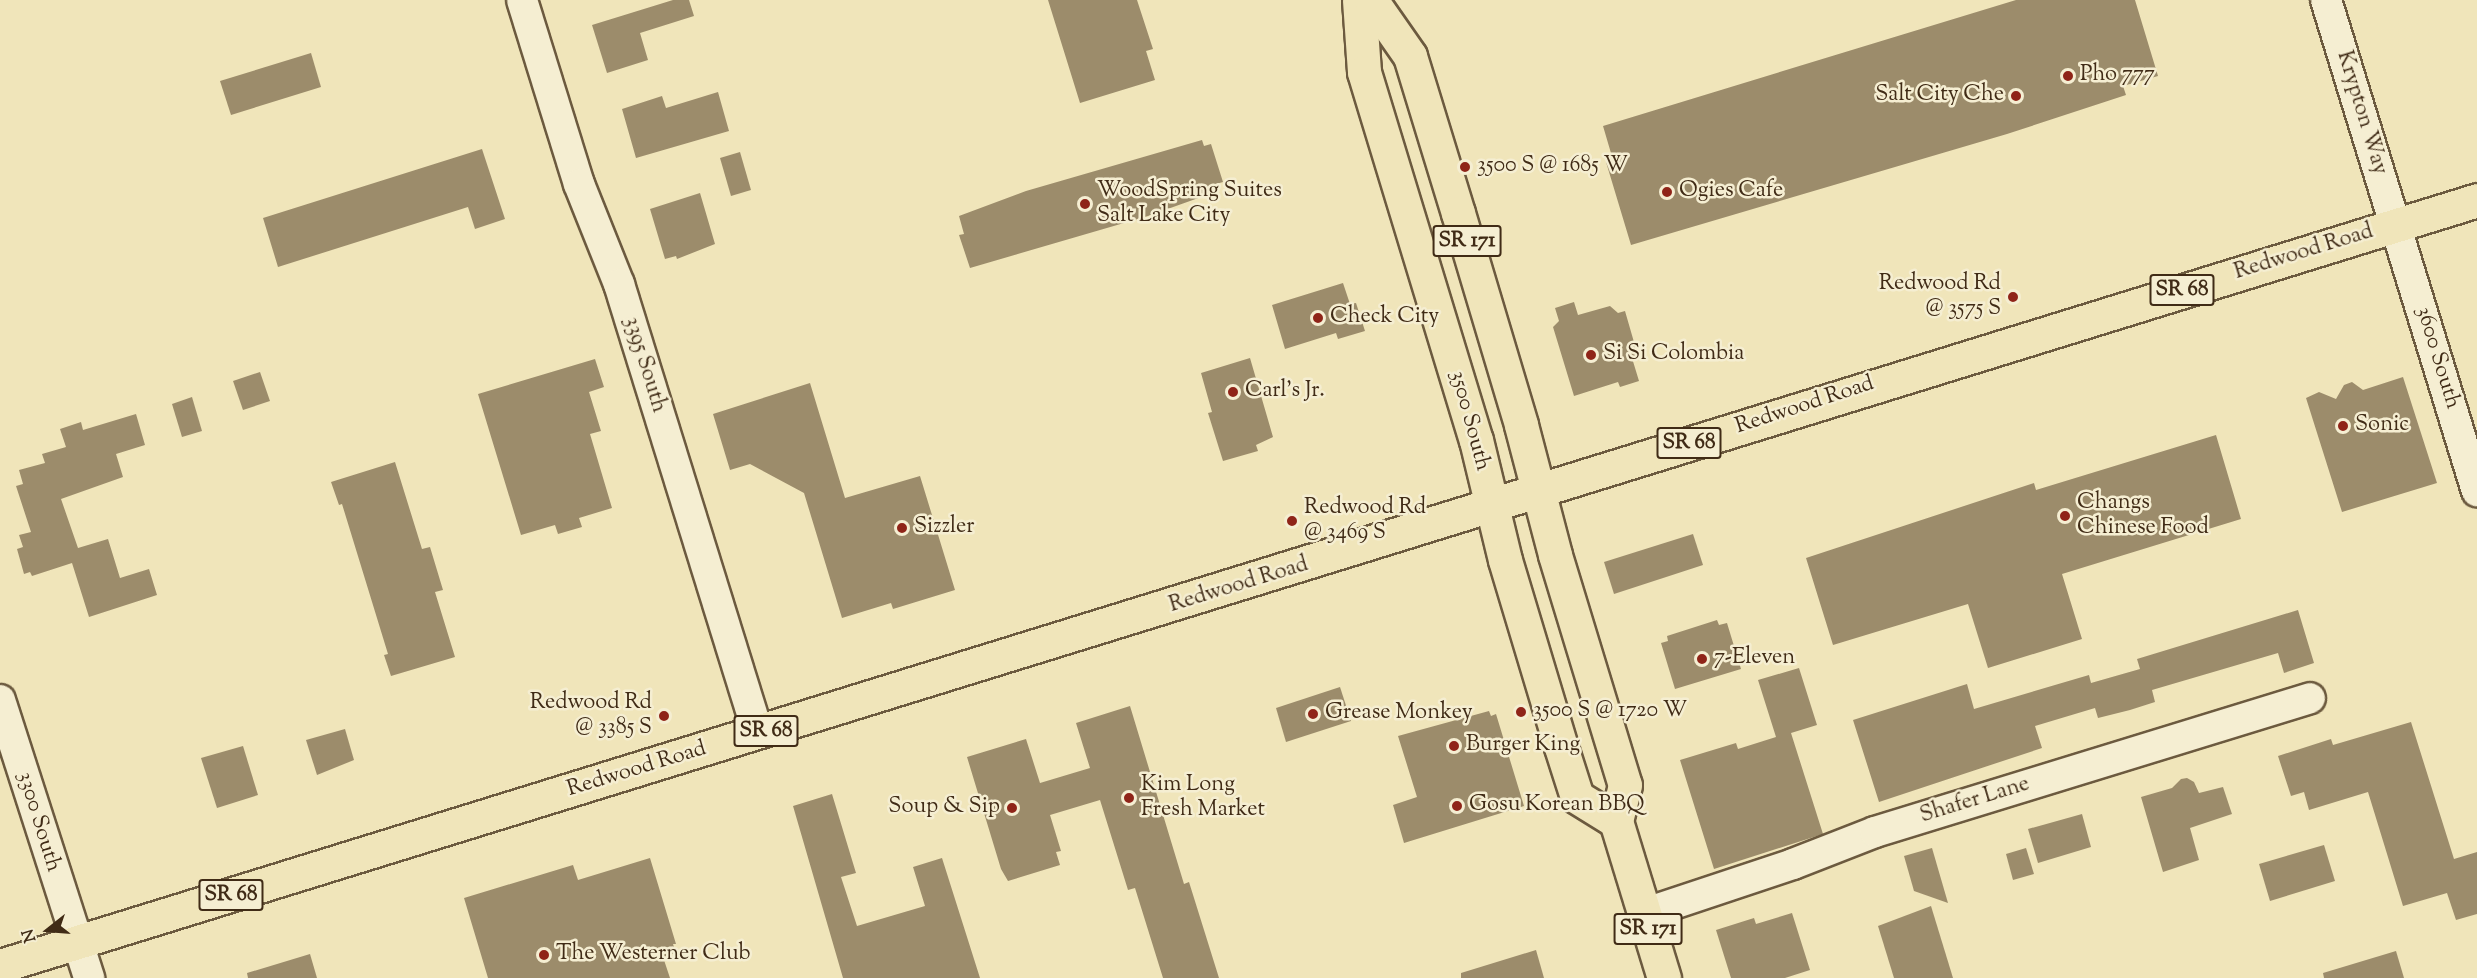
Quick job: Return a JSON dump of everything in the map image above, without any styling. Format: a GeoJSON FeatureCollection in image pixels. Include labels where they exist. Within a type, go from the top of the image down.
{"type":"FeatureCollection","features":[{"type":"Feature","properties":{"kind":"main road","name":"3500 South"},"geometry":{"type":"LineString","coordinates":[[1359,0],[1364,72],[1476,440],[1491,508],[1577,797],[1616,821]]}},
{"type":"Feature","properties":{"kind":"main road","name":"SR 171"},"geometry":{"type":"LineString","coordinates":[[1371,0],[1410,56],[1625,785],[1616,821],[1664,978]]}},
{"type":"Feature","properties":{"kind":"main road","name":"Redwood Road"},"geometry":{"type":"LineString","coordinates":[[0,966],[1491,508],[1898,376],[2477,200]]}},
{"type":"Feature","properties":{"kind":"street","name":"3395 South"},"geometry":{"type":"LineString","coordinates":[[522,0],[579,184],[619,284],[758,733]]}},
{"type":"Feature","properties":{"kind":"street","name":"Krypton Way"},"geometry":{"type":"LineString","coordinates":[[2326,0],[2395,225]]}},
{"type":"Feature","properties":{"kind":"street","name":"3600 South"},"geometry":{"type":"LineString","coordinates":[[2395,225],[2477,490]]}},
{"type":"Feature","properties":{"kind":"street","name":"Shafer Lane"},"geometry":{"type":"LineString","coordinates":[[1643,914],[1793,864],[1875,832],[2310,698]]}},
{"type":"Feature","properties":{"kind":"street","name":"3300 South"},"geometry":{"type":"LineString","coordinates":[[0,700],[89,978]]}},
{"type":"Feature","properties":{"kind":"building"},"geometry":{"type":"Polygon","coordinates":[[[673,0],[689,0],[694,16],[640,33],[648,60],[607,73],[592,25],[673,0]]]}},
{"type":"Feature","properties":{"kind":"building"},"geometry":{"type":"Polygon","coordinates":[[[1048,0],[1137,0],[1153,49],[1146,51],[1155,80],[1080,103],[1048,0]]]}},
{"type":"Feature","properties":{"kind":"building"},"geometry":{"type":"Polygon","coordinates":[[[2016,0],[2135,0],[2158,76],[2123,86],[2126,95],[2007,134],[1631,245],[1606,162],[1613,160],[1603,126],[2016,0]]]}},
{"type":"Feature","properties":{"kind":"building"},"geometry":{"type":"Polygon","coordinates":[[[311,53],[321,87],[231,115],[220,81],[311,53]]]}},
{"type":"Feature","properties":{"kind":"building"},"geometry":{"type":"Polygon","coordinates":[[[718,92],[729,131],[636,158],[622,109],[662,96],[666,108],[718,92]]]}},
{"type":"Feature","properties":{"kind":"building","name":"WoodSpring Suites Salt Lake City"},"geometry":{"type":"Polygon","coordinates":[[[1202,140],[1204,146],[1211,144],[1223,182],[1216,184],[1218,191],[1148,216],[970,268],[959,235],[964,234],[959,216],[1026,191],[1202,140]]]}},
{"type":"Feature","properties":{"kind":"building"},"geometry":{"type":"Polygon","coordinates":[[[482,149],[505,219],[475,229],[468,207],[278,267],[263,218],[482,149]]]}},
{"type":"Feature","properties":{"kind":"building"},"geometry":{"type":"Polygon","coordinates":[[[740,152],[751,190],[731,196],[720,158],[740,152]]]}},
{"type":"Feature","properties":{"kind":"building"},"geometry":{"type":"Polygon","coordinates":[[[700,193],[715,244],[677,259],[676,256],[665,259],[650,209],[700,193]]]}},
{"type":"Feature","properties":{"kind":"building","name":"Check City"},"geometry":{"type":"Polygon","coordinates":[[[1343,283],[1350,304],[1356,303],[1365,331],[1338,339],[1336,333],[1285,349],[1272,305],[1343,283]]]}},
{"type":"Feature","properties":{"kind":"building"},"geometry":{"type":"Polygon","coordinates":[[[1574,302],[1578,315],[1610,306],[1618,313],[1625,311],[1638,356],[1632,358],[1639,381],[1620,387],[1618,382],[1574,396],[1553,327],[1559,321],[1555,308],[1574,302]]]}},
{"type":"Feature","properties":{"kind":"building","name":"Carl's Jr."},"geometry":{"type":"Polygon","coordinates":[[[1250,358],[1273,437],[1256,445],[1258,451],[1223,461],[1208,413],[1212,412],[1201,373],[1250,358]]]}},
{"type":"Feature","properties":{"kind":"building"},"geometry":{"type":"Polygon","coordinates":[[[595,359],[604,387],[589,392],[601,431],[590,434],[612,508],[579,518],[582,527],[558,534],[555,525],[521,535],[478,394],[595,359]]]}},
{"type":"Feature","properties":{"kind":"building"},"geometry":{"type":"Polygon","coordinates":[[[260,372],[270,401],[243,410],[233,381],[260,372]]]}},
{"type":"Feature","properties":{"kind":"building"},"geometry":{"type":"Polygon","coordinates":[[[2403,377],[2437,483],[2342,512],[2306,398],[2319,392],[2336,399],[2344,385],[2352,382],[2363,390],[2403,377]]]}},
{"type":"Feature","properties":{"kind":"building"},"geometry":{"type":"Polygon","coordinates":[[[810,383],[845,498],[920,476],[955,590],[893,609],[891,603],[842,618],[804,493],[750,464],[730,470],[713,414],[810,383]]]}},
{"type":"Feature","properties":{"kind":"building"},"geometry":{"type":"Polygon","coordinates":[[[192,397],[202,431],[182,437],[172,404],[192,397]]]}},
{"type":"Feature","properties":{"kind":"building"},"geometry":{"type":"Polygon","coordinates":[[[136,414],[145,445],[116,454],[123,477],[61,499],[78,548],[108,539],[120,578],[149,569],[157,595],[89,617],[72,563],[32,576],[30,572],[24,574],[17,549],[23,547],[19,535],[31,532],[16,486],[23,484],[19,470],[45,463],[42,454],[66,447],[60,429],[81,422],[83,430],[136,414]]]}},
{"type":"Feature","properties":{"kind":"building"},"geometry":{"type":"Polygon","coordinates":[[[2216,435],[2241,519],[2062,574],[2082,639],[1988,668],[1968,604],[1833,645],[1806,558],[2034,483],[2036,490],[2216,435]]]}},
{"type":"Feature","properties":{"kind":"building"},"geometry":{"type":"Polygon","coordinates":[[[395,462],[422,549],[430,547],[443,590],[435,592],[455,657],[391,676],[384,655],[388,654],[342,504],[339,505],[331,482],[395,462]]]}},
{"type":"Feature","properties":{"kind":"building"},"geometry":{"type":"Polygon","coordinates":[[[1693,534],[1703,565],[1614,594],[1604,562],[1693,534]]]}},
{"type":"Feature","properties":{"kind":"building"},"geometry":{"type":"Polygon","coordinates":[[[2298,610],[2314,663],[2284,673],[2278,653],[2152,690],[2155,702],[2130,710],[2098,718],[2095,708],[2035,726],[2042,748],[1879,802],[1853,720],[1967,684],[1974,709],[2089,675],[2091,683],[2140,669],[2137,659],[2298,610]]]}},
{"type":"Feature","properties":{"kind":"building","name":"7-Eleven"},"geometry":{"type":"Polygon","coordinates":[[[1717,620],[1719,625],[1727,623],[1741,669],[1675,689],[1661,643],[1668,641],[1667,636],[1717,620]]]}},
{"type":"Feature","properties":{"kind":"building"},"geometry":{"type":"Polygon","coordinates":[[[1799,668],[1817,725],[1791,733],[1823,834],[1714,869],[1680,760],[1736,743],[1738,749],[1776,737],[1758,680],[1799,668]]]}},
{"type":"Feature","properties":{"kind":"building","name":"Grease Monkey"},"geometry":{"type":"Polygon","coordinates":[[[1340,687],[1351,721],[1286,742],[1276,708],[1340,687]]]}},
{"type":"Feature","properties":{"kind":"building"},"geometry":{"type":"Polygon","coordinates":[[[1130,706],[1184,884],[1189,882],[1219,978],[1163,978],[1135,888],[1128,890],[1100,800],[1050,815],[1061,851],[1056,852],[1060,865],[1008,881],[1001,869],[967,757],[1026,739],[1040,783],[1090,768],[1076,723],[1130,706]]]}},
{"type":"Feature","properties":{"kind":"building"},"geometry":{"type":"Polygon","coordinates":[[[1489,711],[1491,716],[1496,714],[1524,806],[1404,843],[1393,805],[1417,797],[1398,736],[1489,711]]]}},
{"type":"Feature","properties":{"kind":"building"},"geometry":{"type":"Polygon","coordinates":[[[2411,722],[2454,859],[2477,852],[2477,914],[2456,920],[2447,893],[2403,906],[2368,792],[2309,810],[2304,792],[2291,796],[2278,756],[2331,739],[2333,745],[2411,722]]]}},
{"type":"Feature","properties":{"kind":"building"},"geometry":{"type":"Polygon","coordinates":[[[345,729],[354,760],[317,775],[306,740],[345,729]]]}},
{"type":"Feature","properties":{"kind":"building"},"geometry":{"type":"Polygon","coordinates":[[[243,746],[258,795],[217,808],[201,758],[243,746]]]}},
{"type":"Feature","properties":{"kind":"building"},"geometry":{"type":"Polygon","coordinates":[[[2187,778],[2194,782],[2199,793],[2223,787],[2232,814],[2190,828],[2199,860],[2163,872],[2141,797],[2172,788],[2181,779],[2187,778]]]}},
{"type":"Feature","properties":{"kind":"building"},"geometry":{"type":"Polygon","coordinates":[[[832,794],[856,873],[841,877],[857,926],[925,906],[913,867],[942,858],[980,978],[843,978],[793,806],[832,794]]]}},
{"type":"Feature","properties":{"kind":"building"},"geometry":{"type":"Polygon","coordinates":[[[2082,814],[2091,847],[2038,863],[2028,829],[2082,814]]]}},
{"type":"Feature","properties":{"kind":"building"},"geometry":{"type":"Polygon","coordinates":[[[2324,845],[2335,881],[2270,901],[2259,864],[2324,845]]]}},
{"type":"Feature","properties":{"kind":"building"},"geometry":{"type":"Polygon","coordinates":[[[1932,848],[1948,903],[1914,891],[1904,856],[1932,848]]]}},
{"type":"Feature","properties":{"kind":"building"},"geometry":{"type":"Polygon","coordinates":[[[2026,848],[2034,874],[2013,880],[2006,854],[2026,848]]]}},
{"type":"Feature","properties":{"kind":"building"},"geometry":{"type":"Polygon","coordinates":[[[650,858],[676,944],[673,944],[676,953],[663,957],[670,978],[488,978],[464,898],[573,865],[578,880],[650,858]]]}},
{"type":"Feature","properties":{"kind":"building"},"geometry":{"type":"Polygon","coordinates":[[[1931,906],[1953,978],[1894,978],[1878,926],[1931,906]]]}},
{"type":"Feature","properties":{"kind":"building"},"geometry":{"type":"Polygon","coordinates":[[[1792,913],[1810,970],[1785,978],[1731,978],[1716,930],[1754,918],[1756,924],[1792,913]]]}},
{"type":"Feature","properties":{"kind":"building"},"geometry":{"type":"Polygon","coordinates":[[[1536,950],[1544,978],[1461,978],[1461,973],[1536,950]]]}},
{"type":"Feature","properties":{"kind":"building"},"geometry":{"type":"Polygon","coordinates":[[[2396,951],[2404,978],[2324,978],[2323,973],[2396,951]]]}},
{"type":"Feature","properties":{"kind":"building"},"geometry":{"type":"Polygon","coordinates":[[[310,954],[317,978],[248,978],[247,973],[310,954]]]}},
{"type":"Feature","properties":{"kind":"place","name":"Pho 777"},"geometry":{"type":"Point","coordinates":[2068,76]}},
{"type":"Feature","properties":{"kind":"place","name":"Salt City Che"},"geometry":{"type":"Point","coordinates":[2016,96]}},
{"type":"Feature","properties":{"kind":"place","name":"3500 S @ 1685 W"},"geometry":{"type":"Point","coordinates":[1465,167]}},
{"type":"Feature","properties":{"kind":"place","name":"Ogies Cafe"},"geometry":{"type":"Point","coordinates":[1667,192]}},
{"type":"Feature","properties":{"kind":"place","name":"WoodSpring Suites Salt Lake City"},"geometry":{"type":"Point","coordinates":[1085,204]}},
{"type":"Feature","properties":{"kind":"place","name":"Redwood Rd @ 3575 S"},"geometry":{"type":"Point","coordinates":[2013,297]}},
{"type":"Feature","properties":{"kind":"place","name":"Check City"},"geometry":{"type":"Point","coordinates":[1318,318]}},
{"type":"Feature","properties":{"kind":"place","name":"Si Si Colombia"},"geometry":{"type":"Point","coordinates":[1591,355]}},
{"type":"Feature","properties":{"kind":"place","name":"Carl's Jr."},"geometry":{"type":"Point","coordinates":[1233,392]}},
{"type":"Feature","properties":{"kind":"place","name":"Sonic"},"geometry":{"type":"Point","coordinates":[2343,426]}},
{"type":"Feature","properties":{"kind":"place","name":"Changs Chinese Food"},"geometry":{"type":"Point","coordinates":[2065,516]}},
{"type":"Feature","properties":{"kind":"place","name":"Redwood Rd @ 3469 S"},"geometry":{"type":"Point","coordinates":[1292,521]}},
{"type":"Feature","properties":{"kind":"place","name":"Sizzler"},"geometry":{"type":"Point","coordinates":[902,528]}},
{"type":"Feature","properties":{"kind":"place","name":"7-Eleven"},"geometry":{"type":"Point","coordinates":[1702,659]}},
{"type":"Feature","properties":{"kind":"place","name":"3500 S @ 1720 W"},"geometry":{"type":"Point","coordinates":[1521,712]}},
{"type":"Feature","properties":{"kind":"place","name":"Grease Monkey"},"geometry":{"type":"Point","coordinates":[1313,714]}},
{"type":"Feature","properties":{"kind":"place","name":"Redwood Rd @ 3385 S"},"geometry":{"type":"Point","coordinates":[664,716]}},
{"type":"Feature","properties":{"kind":"place","name":"Burger King"},"geometry":{"type":"Point","coordinates":[1454,746]}},
{"type":"Feature","properties":{"kind":"place","name":"Kim Long Fresh Market"},"geometry":{"type":"Point","coordinates":[1129,798]}},
{"type":"Feature","properties":{"kind":"place","name":"Gosu Korean BBQ"},"geometry":{"type":"Point","coordinates":[1457,806]}},
{"type":"Feature","properties":{"kind":"place","name":"Soup & Sip"},"geometry":{"type":"Point","coordinates":[1012,808]}},
{"type":"Feature","properties":{"kind":"place","name":"The Westerner Club"},"geometry":{"type":"Point","coordinates":[544,955]}}]}
